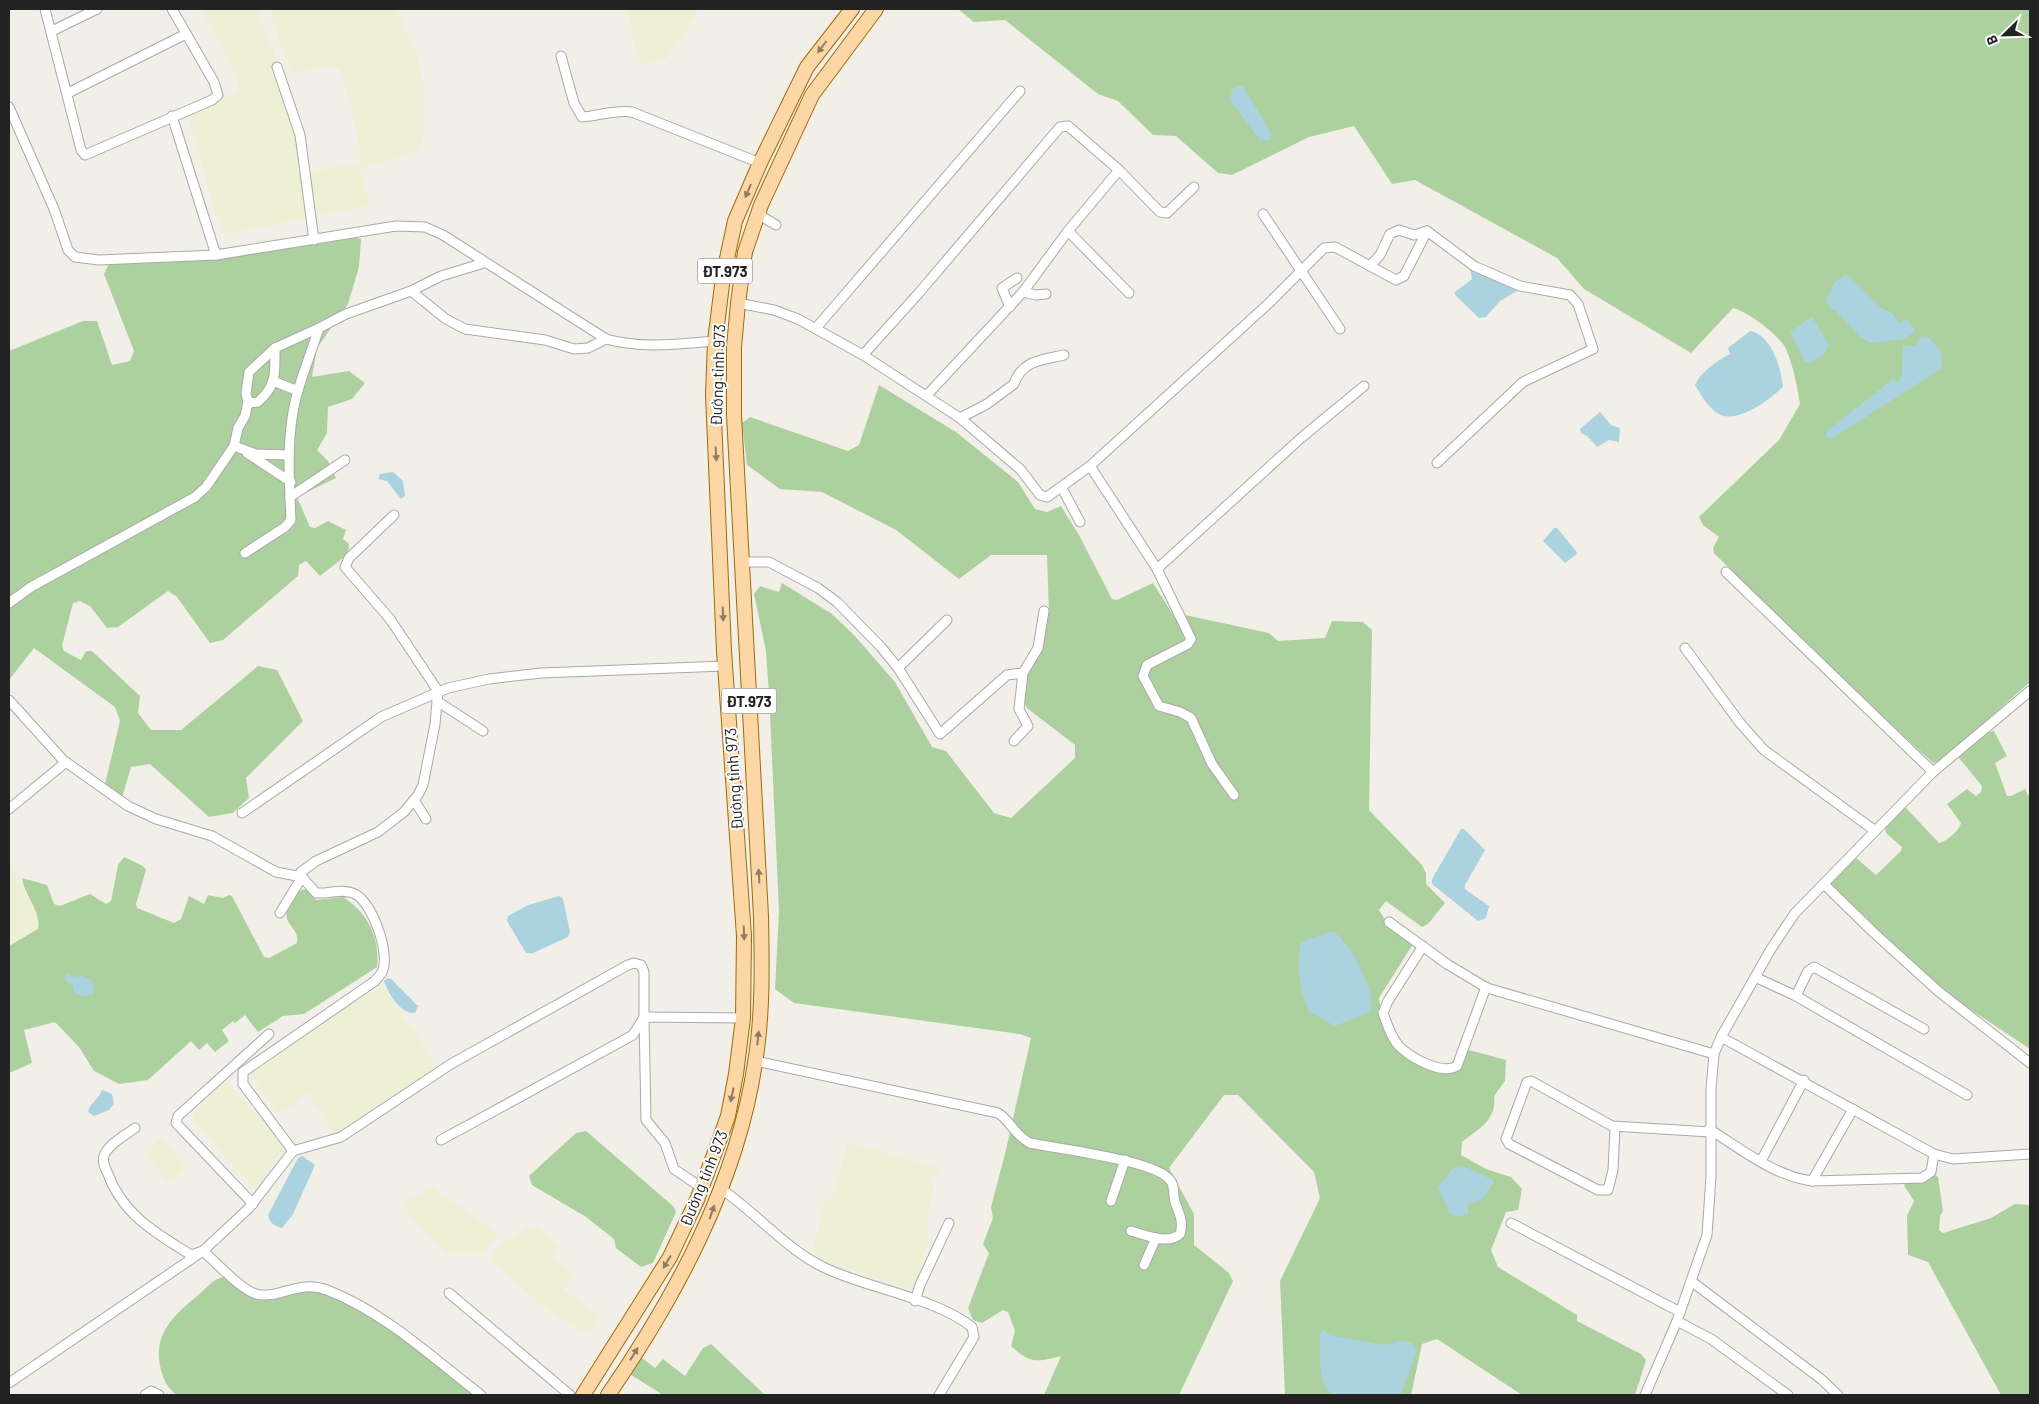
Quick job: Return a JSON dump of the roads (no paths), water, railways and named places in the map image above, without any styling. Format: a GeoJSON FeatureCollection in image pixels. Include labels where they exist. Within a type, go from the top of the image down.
{"type":"FeatureCollection","features":[{"type":"Feature","properties":{"kind":"main road","name":"Đường tỉnh 973"},"geometry":{"type":"LineString","coordinates":[[583,1395],[670,1258],[702,1188],[728,1116],[736,1074],[743,1018],[744,936],[725,666],[713,395],[715,341],[735,221],[760,163],[807,67],[852,9]]}},
{"type":"Feature","properties":{"kind":"main road","name":"Đường tỉnh 973"},"geometry":{"type":"LineString","coordinates":[[611,1394],[674,1289],[707,1224],[736,1146],[756,1061],[762,998],[761,916],[734,415],[734,347],[745,252],[780,160],[812,96],[876,9]]}},
{"type":"Feature","properties":{"kind":"main road"},"geometry":{"type":"LineString","coordinates":[[722,565],[741,562]]}},
{"type":"Feature","properties":{"kind":"street"},"geometry":{"type":"LineString","coordinates":[[45,9],[68,93],[81,150],[85,155],[212,100],[218,94],[214,82],[172,9]]}},
{"type":"Feature","properties":{"kind":"street"},"geometry":{"type":"LineString","coordinates":[[52,31],[97,9]]}},
{"type":"Feature","properties":{"kind":"street"},"geometry":{"type":"LineString","coordinates":[[68,93],[186,34]]}},
{"type":"Feature","properties":{"kind":"street"},"geometry":{"type":"LineString","coordinates":[[561,56],[574,103],[582,116],[595,116],[623,110],[632,112],[760,163]]}},
{"type":"Feature","properties":{"kind":"street"},"geometry":{"type":"LineString","coordinates":[[277,66],[300,135],[314,240]]}},
{"type":"Feature","properties":{"kind":"street"},"geometry":{"type":"LineString","coordinates":[[816,328],[1020,91]]}},
{"type":"Feature","properties":{"kind":"street"},"geometry":{"type":"LineString","coordinates":[[9,107],[54,209],[68,250],[75,257],[99,260],[216,255],[396,226],[425,227],[443,235],[606,339],[637,345],[661,346],[715,341]]}},
{"type":"Feature","properties":{"kind":"street"},"geometry":{"type":"LineString","coordinates":[[172,116],[216,255]]}},
{"type":"Feature","properties":{"kind":"street"},"geometry":{"type":"LineString","coordinates":[[863,354],[918,294],[1060,126],[1068,126],[1119,170],[1160,212],[1164,213],[1194,187]]}},
{"type":"Feature","properties":{"kind":"street"},"geometry":{"type":"LineString","coordinates":[[927,395],[1023,292],[1068,232],[1119,170]]}},
{"type":"Feature","properties":{"kind":"street"},"geometry":{"type":"LineString","coordinates":[[758,214],[776,224]]}},
{"type":"Feature","properties":{"kind":"street"},"geometry":{"type":"LineString","coordinates":[[1263,214],[1340,330]]}},
{"type":"Feature","properties":{"kind":"street"},"geometry":{"type":"LineString","coordinates":[[1370,266],[1380,255],[1390,234],[1399,230],[1414,235],[1427,231]]}},
{"type":"Feature","properties":{"kind":"street"},"geometry":{"type":"LineString","coordinates":[[738,303],[774,310],[816,328],[863,354],[960,418],[1020,469],[1040,495],[1051,496],[1090,466],[1302,272],[1324,248],[1329,246],[1335,247],[1391,278],[1400,280],[1427,231]]}},
{"type":"Feature","properties":{"kind":"street"},"geometry":{"type":"LineString","coordinates":[[1427,231],[1474,266],[1520,286],[1570,295],[1578,304],[1593,349],[1523,382],[1437,463]]}},
{"type":"Feature","properties":{"kind":"street"},"geometry":{"type":"LineString","coordinates":[[1068,232],[1128,293]]}},
{"type":"Feature","properties":{"kind":"street"},"geometry":{"type":"LineString","coordinates":[[9,603],[52,575],[195,497],[206,487],[234,446],[238,428],[248,404],[246,393],[249,372],[275,348],[346,314],[411,291],[441,276],[484,262]]}},
{"type":"Feature","properties":{"kind":"street"},"geometry":{"type":"LineString","coordinates":[[1010,307],[1002,288],[1017,278]]}},
{"type":"Feature","properties":{"kind":"street"},"geometry":{"type":"LineString","coordinates":[[411,291],[446,319],[465,329],[545,340],[574,349],[588,348],[606,339]]}},
{"type":"Feature","properties":{"kind":"street"},"geometry":{"type":"LineString","coordinates":[[1023,292],[1036,295],[1046,294]]}},
{"type":"Feature","properties":{"kind":"street"},"geometry":{"type":"LineString","coordinates":[[245,553],[285,527],[291,520],[289,455],[291,423],[298,390],[319,328]]}},
{"type":"Feature","properties":{"kind":"street"},"geometry":{"type":"LineString","coordinates":[[248,404],[258,402],[272,386],[275,348]]}},
{"type":"Feature","properties":{"kind":"street"},"geometry":{"type":"LineString","coordinates":[[960,418],[987,404],[1014,384],[1016,374],[1025,367],[1032,363],[1064,355]]}},
{"type":"Feature","properties":{"kind":"street"},"geometry":{"type":"LineString","coordinates":[[273,381],[298,390]]}},
{"type":"Feature","properties":{"kind":"street"},"geometry":{"type":"LineString","coordinates":[[1157,569],[1301,438],[1364,386]]}},
{"type":"Feature","properties":{"kind":"street"},"geometry":{"type":"LineString","coordinates":[[234,446],[291,482]]}},
{"type":"Feature","properties":{"kind":"street"},"geometry":{"type":"LineString","coordinates":[[244,451],[289,455]]}},
{"type":"Feature","properties":{"kind":"street"},"geometry":{"type":"LineString","coordinates":[[290,497],[345,460]]}},
{"type":"Feature","properties":{"kind":"street"},"geometry":{"type":"LineString","coordinates":[[1090,466],[1157,569],[1191,639],[1188,644],[1147,666],[1143,672],[1145,681],[1159,706],[1180,712],[1191,718],[1212,764],[1234,796]]}},
{"type":"Feature","properties":{"kind":"street"},"geometry":{"type":"LineString","coordinates":[[1062,488],[1080,522]]}},
{"type":"Feature","properties":{"kind":"street"},"geometry":{"type":"LineString","coordinates":[[394,515],[349,558],[345,567],[390,619],[437,696],[483,731]]}},
{"type":"Feature","properties":{"kind":"street"},"geometry":{"type":"LineString","coordinates":[[741,562],[769,562],[818,588],[858,623],[898,668],[940,734],[1007,675],[1023,673]]}},
{"type":"Feature","properties":{"kind":"street"},"geometry":{"type":"LineString","coordinates":[[1726,572],[1933,772]]}},
{"type":"Feature","properties":{"kind":"street"},"geometry":{"type":"LineString","coordinates":[[1014,742],[1028,726],[1019,709],[1023,673],[1038,648],[1044,610]]}},
{"type":"Feature","properties":{"kind":"street"},"geometry":{"type":"LineString","coordinates":[[898,668],[947,620]]}},
{"type":"Feature","properties":{"kind":"street"},"geometry":{"type":"LineString","coordinates":[[1685,648],[1740,723],[1764,750],[1874,830]]}},
{"type":"Feature","properties":{"kind":"street"},"geometry":{"type":"LineString","coordinates":[[242,813],[381,717],[489,678],[541,673],[725,666]]}},
{"type":"Feature","properties":{"kind":"street"},"geometry":{"type":"LineString","coordinates":[[1645,1395],[1678,1316],[1707,1234],[1711,1176],[1710,1131],[1714,1054],[1721,1037],[1754,976],[1795,913],[1874,830],[1933,772],[2030,691]]}},
{"type":"Feature","properties":{"kind":"street"},"geometry":{"type":"LineString","coordinates":[[280,913],[302,877],[301,872],[309,865],[378,832],[404,812],[414,800],[423,784],[437,696]]}},
{"type":"Feature","properties":{"kind":"street"},"geometry":{"type":"LineString","coordinates":[[9,700],[66,762],[140,813],[200,830],[276,872],[302,877],[316,893],[352,892],[365,901],[381,938],[384,962],[382,972],[374,981],[243,1072],[243,1084],[293,1152]]}},
{"type":"Feature","properties":{"kind":"street"},"geometry":{"type":"LineString","coordinates":[[9,810],[66,762]]}},
{"type":"Feature","properties":{"kind":"street"},"geometry":{"type":"LineString","coordinates":[[414,800],[426,819]]}},
{"type":"Feature","properties":{"kind":"street"},"geometry":{"type":"LineString","coordinates":[[1824,884],[1872,932],[1938,991],[2030,1063]]}},
{"type":"Feature","properties":{"kind":"street"},"geometry":{"type":"LineString","coordinates":[[1389,922],[1447,964],[1486,987],[1714,1054]]}},
{"type":"Feature","properties":{"kind":"street"},"geometry":{"type":"LineString","coordinates":[[1423,946],[1388,1001],[1383,1013],[1401,1048],[1437,1068],[1447,1071],[1457,1066],[1486,987]]}},
{"type":"Feature","properties":{"kind":"street"},"geometry":{"type":"LineString","coordinates":[[9,1383],[203,1251],[253,1204],[293,1152],[341,1137],[451,1064],[634,962],[642,965],[644,972],[646,1120],[664,1143],[674,1170],[702,1188]]}},
{"type":"Feature","properties":{"kind":"street"},"geometry":{"type":"LineString","coordinates":[[1796,996],[1808,971],[1814,967],[1924,1029]]}},
{"type":"Feature","properties":{"kind":"street"},"geometry":{"type":"LineString","coordinates":[[1754,976],[1796,996],[1967,1095]]}},
{"type":"Feature","properties":{"kind":"street"},"geometry":{"type":"LineString","coordinates":[[644,1017],[743,1018]]}},
{"type":"Feature","properties":{"kind":"street"},"geometry":{"type":"LineString","coordinates":[[441,1140],[633,1035],[644,1017]]}},
{"type":"Feature","properties":{"kind":"street"},"geometry":{"type":"LineString","coordinates":[[253,1204],[176,1123],[178,1116],[269,1034]]}},
{"type":"Feature","properties":{"kind":"street"},"geometry":{"type":"LineString","coordinates":[[1721,1037],[1804,1080],[1934,1154],[1954,1159],[2030,1154]]}},
{"type":"Feature","properties":{"kind":"street"},"geometry":{"type":"LineString","coordinates":[[756,1061],[998,1113],[1018,1135],[1030,1143],[1125,1160],[1167,1177],[1173,1186],[1174,1199],[1182,1218],[1180,1234],[1176,1238],[1156,1238],[1131,1231]]}},
{"type":"Feature","properties":{"kind":"street"},"geometry":{"type":"LineString","coordinates":[[1761,1161],[1804,1080]]}},
{"type":"Feature","properties":{"kind":"street"},"geometry":{"type":"LineString","coordinates":[[1615,1127],[1612,1180],[1608,1190],[1598,1190],[1509,1144],[1506,1139],[1524,1088],[1527,1082],[1530,1081],[1615,1127],[1710,1131],[1794,1179],[1812,1181],[1922,1178],[1931,1172],[1934,1154]]}},
{"type":"Feature","properties":{"kind":"street"},"geometry":{"type":"LineString","coordinates":[[1812,1181],[1853,1109]]}},
{"type":"Feature","properties":{"kind":"street"},"geometry":{"type":"LineString","coordinates":[[135,1128],[109,1148],[103,1158],[116,1194],[129,1211],[159,1235],[191,1255],[203,1251]]}},
{"type":"Feature","properties":{"kind":"street"},"geometry":{"type":"LineString","coordinates":[[1111,1201],[1125,1160]]}},
{"type":"Feature","properties":{"kind":"street"},"geometry":{"type":"LineString","coordinates":[[720,1188],[744,1204],[805,1257],[825,1268],[955,1315],[972,1327],[975,1333],[939,1395]]}},
{"type":"Feature","properties":{"kind":"street"},"geometry":{"type":"LineString","coordinates":[[915,1301],[920,1285],[949,1223]]}},
{"type":"Feature","properties":{"kind":"street"},"geometry":{"type":"LineString","coordinates":[[1511,1223],[1678,1316],[1788,1395]]}},
{"type":"Feature","properties":{"kind":"street"},"geometry":{"type":"LineString","coordinates":[[1144,1265],[1156,1238]]}},
{"type":"Feature","properties":{"kind":"street"},"geometry":{"type":"LineString","coordinates":[[203,1251],[240,1286],[257,1294],[266,1295],[304,1286],[326,1290],[344,1298],[412,1341],[481,1395]]}},
{"type":"Feature","properties":{"kind":"street"},"geometry":{"type":"LineString","coordinates":[[1691,1280],[1814,1374],[1838,1395]]}},
{"type":"Feature","properties":{"kind":"street"},"geometry":{"type":"LineString","coordinates":[[449,1293],[570,1395]]}},
{"type":"Feature","properties":{"kind":"street"},"geometry":{"type":"LineString","coordinates":[[145,1395],[150,1391],[159,1395]]}},
{"type":"Feature","properties":{"kind":"water"},"geometry":{"type":"Polygon","coordinates":[[[1242,85],[1272,134],[1270,140],[1260,140],[1230,100],[1232,89],[1242,85]]]}},
{"type":"Feature","properties":{"kind":"water"},"geometry":{"type":"Polygon","coordinates":[[[1470,269],[1480,271],[1500,282],[1510,283],[1517,291],[1500,301],[1486,317],[1479,318],[1455,295],[1455,292],[1472,279],[1470,269]]]}},
{"type":"Feature","properties":{"kind":"water"},"geometry":{"type":"Polygon","coordinates":[[[1844,275],[1849,276],[1880,307],[1893,314],[1899,323],[1907,320],[1914,328],[1914,332],[1904,339],[1872,343],[1861,338],[1835,310],[1830,308],[1826,301],[1834,283],[1844,275]]]}},
{"type":"Feature","properties":{"kind":"water"},"geometry":{"type":"Polygon","coordinates":[[[1812,317],[1829,345],[1824,354],[1810,363],[1805,362],[1790,332],[1812,317]]]}},
{"type":"Feature","properties":{"kind":"water"},"geometry":{"type":"Polygon","coordinates":[[[1750,331],[1758,334],[1770,345],[1780,371],[1783,387],[1770,398],[1743,414],[1725,416],[1711,408],[1695,385],[1705,371],[1730,354],[1728,348],[1750,331]]]}},
{"type":"Feature","properties":{"kind":"water"},"geometry":{"type":"Polygon","coordinates":[[[1926,336],[1940,348],[1942,368],[1833,438],[1825,436],[1827,431],[1893,379],[1898,383],[1902,375],[1903,346],[1917,346],[1920,337],[1926,336]]]}},
{"type":"Feature","properties":{"kind":"water"},"geometry":{"type":"Polygon","coordinates":[[[1600,412],[1611,425],[1620,428],[1619,442],[1609,440],[1597,447],[1587,436],[1581,433],[1580,429],[1600,412]]]}},
{"type":"Feature","properties":{"kind":"water"},"geometry":{"type":"Polygon","coordinates":[[[393,472],[403,481],[405,496],[401,499],[387,481],[378,479],[380,474],[393,472]]]}},
{"type":"Feature","properties":{"kind":"water"},"geometry":{"type":"Polygon","coordinates":[[[1554,528],[1557,528],[1577,554],[1565,563],[1543,541],[1554,528]]]}},
{"type":"Feature","properties":{"kind":"water"},"geometry":{"type":"Polygon","coordinates":[[[1461,829],[1464,829],[1485,850],[1465,885],[1465,889],[1489,906],[1486,918],[1478,921],[1432,884],[1432,879],[1461,829]]]}},
{"type":"Feature","properties":{"kind":"water"},"geometry":{"type":"Polygon","coordinates":[[[559,896],[563,899],[570,932],[568,937],[533,953],[526,953],[507,921],[508,916],[528,905],[559,896]]]}},
{"type":"Feature","properties":{"kind":"water"},"geometry":{"type":"Polygon","coordinates":[[[1332,931],[1339,936],[1354,955],[1366,980],[1371,1003],[1370,1012],[1335,1026],[1308,1011],[1301,986],[1299,968],[1301,942],[1332,931]]]}},
{"type":"Feature","properties":{"kind":"water"},"geometry":{"type":"Polygon","coordinates":[[[67,973],[74,977],[82,976],[91,979],[94,989],[93,995],[81,996],[73,991],[74,987],[64,979],[67,973]]]}},
{"type":"Feature","properties":{"kind":"water"},"geometry":{"type":"Polygon","coordinates":[[[388,978],[418,1006],[415,1013],[404,1010],[395,1002],[384,981],[388,978]]]}},
{"type":"Feature","properties":{"kind":"water"},"geometry":{"type":"Polygon","coordinates":[[[102,1090],[112,1094],[114,1104],[109,1110],[94,1116],[88,1112],[102,1090]]]}},
{"type":"Feature","properties":{"kind":"water"},"geometry":{"type":"Polygon","coordinates":[[[302,1156],[315,1165],[293,1214],[282,1228],[274,1225],[268,1215],[298,1158],[302,1156]]]}},
{"type":"Feature","properties":{"kind":"water"},"geometry":{"type":"Polygon","coordinates":[[[1461,1165],[1493,1180],[1494,1183],[1481,1200],[1468,1205],[1468,1214],[1458,1217],[1449,1212],[1438,1188],[1453,1168],[1461,1165]]]}},
{"type":"Feature","properties":{"kind":"water"},"geometry":{"type":"Polygon","coordinates":[[[1325,1330],[1329,1335],[1384,1345],[1403,1340],[1413,1344],[1417,1350],[1401,1395],[1334,1395],[1328,1390],[1321,1376],[1320,1367],[1320,1333],[1325,1330]]]}}]}
